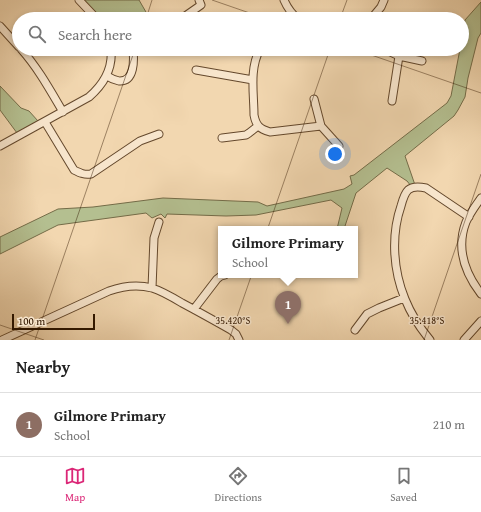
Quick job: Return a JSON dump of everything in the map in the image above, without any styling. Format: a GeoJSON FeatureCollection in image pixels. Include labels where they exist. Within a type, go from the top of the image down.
{"type":"FeatureCollection","features":[{"type":"Feature","properties":{"kind":"street"},"geometry":{"type":"LineString","coordinates":[[79,0],[90,12]]}},
{"type":"Feature","properties":{"kind":"street"},"geometry":{"type":"LineString","coordinates":[[191,12],[201,5],[199,0]]}},
{"type":"Feature","properties":{"kind":"street"},"geometry":{"type":"LineString","coordinates":[[284,0],[291,12]]}},
{"type":"Feature","properties":{"kind":"street"},"geometry":{"type":"LineString","coordinates":[[377,12],[384,0]]}},
{"type":"Feature","properties":{"kind":"street"},"geometry":{"type":"LineString","coordinates":[[0,26],[12,39]]}},
{"type":"Feature","properties":{"kind":"street"},"geometry":{"type":"LineString","coordinates":[[27,56],[40,72],[63,112]]}},
{"type":"Feature","properties":{"kind":"street"},"geometry":{"type":"LineString","coordinates":[[0,146],[89,98],[107,76],[110,68],[111,56]]}},
{"type":"Feature","properties":{"kind":"street"},"geometry":{"type":"LineString","coordinates":[[107,76],[120,81],[126,80],[130,77],[133,56]]}},
{"type":"Feature","properties":{"kind":"street"},"geometry":{"type":"LineString","coordinates":[[256,56],[253,66],[254,115],[258,126],[270,132],[321,126]]}},
{"type":"Feature","properties":{"kind":"street"},"geometry":{"type":"LineString","coordinates":[[392,101],[399,56],[422,61]]}},
{"type":"Feature","properties":{"kind":"street"},"geometry":{"type":"LineString","coordinates":[[196,70],[253,80]]}},
{"type":"Feature","properties":{"kind":"street"},"geometry":{"type":"LineString","coordinates":[[314,99],[321,126],[338,146]]}},
{"type":"Feature","properties":{"kind":"street"},"geometry":{"type":"LineString","coordinates":[[45,122],[74,170],[80,174],[87,175],[91,174],[140,141],[159,134]]}},
{"type":"Feature","properties":{"kind":"street"},"geometry":{"type":"LineString","coordinates":[[222,138],[249,133],[258,126]]}},
{"type":"Feature","properties":{"kind":"street"},"geometry":{"type":"LineString","coordinates":[[430,340],[415,319],[404,298],[395,261],[394,242],[398,214],[404,194],[407,190],[414,187],[420,186],[426,188],[468,217]]}},
{"type":"Feature","properties":{"kind":"street"},"geometry":{"type":"LineString","coordinates":[[481,198],[468,217],[463,234],[462,251],[466,269],[481,294]]}},
{"type":"Feature","properties":{"kind":"street"},"geometry":{"type":"LineString","coordinates":[[152,288],[154,238],[159,222]]}},
{"type":"Feature","properties":{"kind":"street"},"geometry":{"type":"LineString","coordinates":[[194,309],[218,278]]}},
{"type":"Feature","properties":{"kind":"street"},"geometry":{"type":"LineString","coordinates":[[2,340],[109,291],[119,287],[129,286],[152,288],[165,293],[231,330],[236,334],[239,340]]}},
{"type":"Feature","properties":{"kind":"street"},"geometry":{"type":"LineString","coordinates":[[355,330],[367,314],[404,298]]}},
{"type":"Feature","properties":{"kind":"street"},"geometry":{"type":"LineString","coordinates":[[464,340],[481,321]]}},
{"type":"Feature","properties":{"kind":"green space"},"geometry":{"type":"Polygon","coordinates":[[[79,0],[139,0],[146,12],[90,12],[79,0]]]}},
{"type":"Feature","properties":{"kind":"green space"},"geometry":{"type":"Polygon","coordinates":[[[481,2],[481,33],[478,38],[468,78],[465,97],[454,116],[405,156],[415,185],[411,186],[407,181],[387,168],[356,193],[345,226],[338,226],[342,208],[331,200],[256,215],[226,216],[167,214],[165,218],[161,214],[152,218],[146,213],[58,225],[0,254],[0,237],[58,209],[93,207],[163,198],[258,202],[267,206],[344,189],[352,184],[350,176],[354,175],[447,103],[451,96],[459,56],[469,56],[469,16],[481,2]]]}},
{"type":"Feature","properties":{"kind":"green space"},"geometry":{"type":"Polygon","coordinates":[[[0,86],[21,108],[29,111],[38,121],[17,133],[0,110],[0,86]]]}},
{"type":"Feature","properties":{"kind":"place","name":"Gilmore Primary"},"geometry":{"type":"Point","coordinates":[288,324]}}]}
